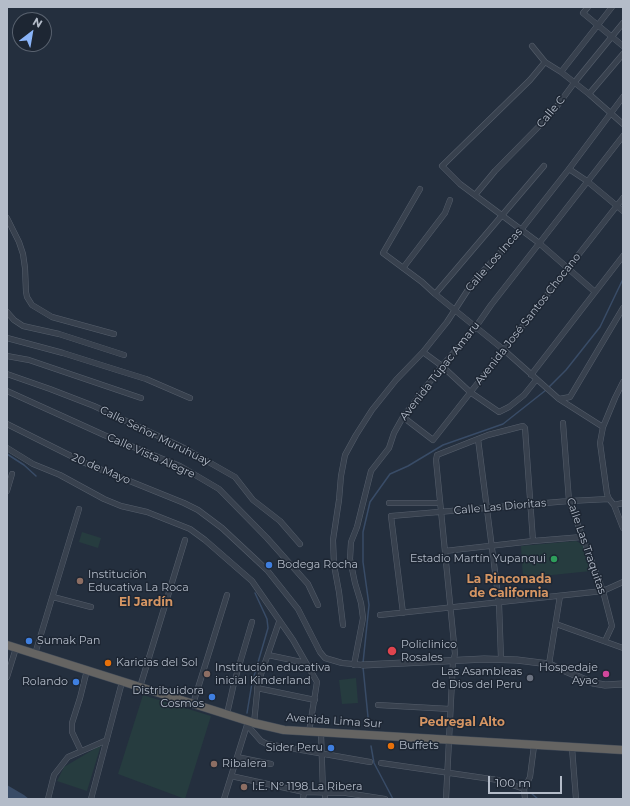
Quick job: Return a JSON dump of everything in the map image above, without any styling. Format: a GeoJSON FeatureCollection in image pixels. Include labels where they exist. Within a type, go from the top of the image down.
{"type":"FeatureCollection","features":[{"type":"Feature","properties":{"kind":"highway","name":"Avenida Lima Sur"},"geometry":{"type":"LineString","coordinates":[[7,645],[227,714],[251,724],[284,730],[534,746],[623,750]]}},
{"type":"Feature","properties":{"kind":"street"},"geometry":{"type":"LineString","coordinates":[[588,7],[583,12],[623,46]]}},
{"type":"Feature","properties":{"kind":"street"},"geometry":{"type":"LineString","coordinates":[[561,72],[612,7]]}},
{"type":"Feature","properties":{"kind":"street","name":"Calle C"},"geometry":{"type":"LineString","coordinates":[[475,195],[552,113],[574,83],[623,23]]}},
{"type":"Feature","properties":{"kind":"street"},"geometry":{"type":"LineString","coordinates":[[532,46],[545,62],[561,72],[589,94],[623,124]]}},
{"type":"Feature","properties":{"kind":"street"},"geometry":{"type":"LineString","coordinates":[[589,94],[623,54]]}},
{"type":"Feature","properties":{"kind":"street"},"geometry":{"type":"LineString","coordinates":[[545,62],[530,80],[442,166],[460,184],[539,243],[595,292]]}},
{"type":"Feature","properties":{"kind":"street","name":"Calle Los Incas"},"geometry":{"type":"LineString","coordinates":[[343,626],[334,565],[333,540],[345,455],[372,410],[447,322],[472,282],[520,230],[569,169],[623,96]]}},
{"type":"Feature","properties":{"kind":"street","name":"Avenida Túpac Amaru"},"geometry":{"type":"LineString","coordinates":[[354,664],[363,618],[361,602],[350,559],[351,542],[357,527],[371,471],[389,448],[394,433],[403,417],[442,366],[475,328],[491,304],[623,136]]}},
{"type":"Feature","properties":{"kind":"street"},"geometry":{"type":"LineString","coordinates":[[435,294],[544,166]]}},
{"type":"Feature","properties":{"kind":"street"},"geometry":{"type":"LineString","coordinates":[[569,169],[587,181],[623,211]]}},
{"type":"Feature","properties":{"kind":"street"},"geometry":{"type":"LineString","coordinates":[[420,189],[383,253],[422,282],[475,328],[504,350],[559,399],[603,427]]}},
{"type":"Feature","properties":{"kind":"street","name":"Avenida José Santos Chocano"},"geometry":{"type":"LineString","coordinates":[[403,417],[433,440],[623,198]]}},
{"type":"Feature","properties":{"kind":"street"},"geometry":{"type":"LineString","coordinates":[[403,268],[445,213],[450,200]]}},
{"type":"Feature","properties":{"kind":"street"},"geometry":{"type":"LineString","coordinates":[[7,218],[19,242],[23,254],[26,292],[32,305],[52,317],[114,334]]}},
{"type":"Feature","properties":{"kind":"street"},"geometry":{"type":"LineString","coordinates":[[531,375],[623,256]]}},
{"type":"Feature","properties":{"kind":"street"},"geometry":{"type":"LineString","coordinates":[[7,312],[14,320],[23,326],[59,334],[124,355]]}},
{"type":"Feature","properties":{"kind":"street"},"geometry":{"type":"LineString","coordinates":[[559,399],[570,397],[622,312]]}},
{"type":"Feature","properties":{"kind":"street"},"geometry":{"type":"LineString","coordinates":[[7,338],[64,353],[146,379],[190,398]]}},
{"type":"Feature","properties":{"kind":"street"},"geometry":{"type":"LineString","coordinates":[[423,352],[442,366],[470,392],[499,412],[509,407],[524,395],[536,380]]}},
{"type":"Feature","properties":{"kind":"street"},"geometry":{"type":"LineString","coordinates":[[7,356],[29,360],[142,398]]}},
{"type":"Feature","properties":{"kind":"street","name":"Calle Señor Muruhuay"},"geometry":{"type":"LineString","coordinates":[[7,374],[88,403],[184,448],[235,477],[253,500],[280,521],[300,544]]}},
{"type":"Feature","properties":{"kind":"street"},"geometry":{"type":"LineString","coordinates":[[623,382],[614,398],[603,427],[600,443],[607,494],[609,500],[614,505],[623,528]]}},
{"type":"Feature","properties":{"kind":"street","name":"Calle Vista Alegre"},"geometry":{"type":"LineString","coordinates":[[7,391],[104,435],[180,466],[219,489],[267,538],[308,584],[318,605]]}},
{"type":"Feature","properties":{"kind":"street","name":"Calle Las Traquitas"},"geometry":{"type":"LineString","coordinates":[[563,423],[569,501],[603,591],[612,626],[605,642]]}},
{"type":"Feature","properties":{"kind":"street","name":"20 de Mayo"},"geometry":{"type":"LineString","coordinates":[[7,424],[85,463],[198,510],[222,528],[267,570],[298,609],[317,647],[325,658],[342,664],[363,665]]}},
{"type":"Feature","properties":{"kind":"street"},"geometry":{"type":"LineString","coordinates":[[446,799],[450,709],[453,661],[455,654],[436,460],[437,455],[488,435],[523,426],[525,428],[533,540]]}},
{"type":"Feature","properties":{"kind":"street"},"geometry":{"type":"LineString","coordinates":[[478,439],[490,545],[499,603],[501,659]]}},
{"type":"Feature","properties":{"kind":"street"},"geometry":{"type":"LineString","coordinates":[[7,448],[33,464],[60,475],[104,500],[146,512],[190,529],[205,540],[252,581],[279,622],[293,640],[317,682],[309,732]]}},
{"type":"Feature","properties":{"kind":"street"},"geometry":{"type":"LineString","coordinates":[[7,491],[12,474]]}},
{"type":"Feature","properties":{"kind":"street","name":"Calle Las Dioritas"},"geometry":{"type":"LineString","coordinates":[[402,613],[391,516],[569,501],[609,500]]}},
{"type":"Feature","properties":{"kind":"street"},"geometry":{"type":"LineString","coordinates":[[389,503],[440,503]]}},
{"type":"Feature","properties":{"kind":"street"},"geometry":{"type":"LineString","coordinates":[[614,505],[623,503]]}},
{"type":"Feature","properties":{"kind":"street"},"geometry":{"type":"LineString","coordinates":[[35,654],[79,509]]}},
{"type":"Feature","properties":{"kind":"street"},"geometry":{"type":"LineString","coordinates":[[445,551],[533,540],[582,537]]}},
{"type":"Feature","properties":{"kind":"street"},"geometry":{"type":"LineString","coordinates":[[140,687],[185,540]]}},
{"type":"Feature","properties":{"kind":"street"},"geometry":{"type":"LineString","coordinates":[[380,615],[603,591],[623,582]]}},
{"type":"Feature","properties":{"kind":"street"},"geometry":{"type":"LineString","coordinates":[[193,704],[227,595]]}},
{"type":"Feature","properties":{"kind":"street"},"geometry":{"type":"LineString","coordinates":[[550,664],[560,596]]}},
{"type":"Feature","properties":{"kind":"street"},"geometry":{"type":"LineString","coordinates":[[53,597],[91,607]]}},
{"type":"Feature","properties":{"kind":"street"},"geometry":{"type":"LineString","coordinates":[[227,714],[252,622]]}},
{"type":"Feature","properties":{"kind":"street"},"geometry":{"type":"LineString","coordinates":[[224,799],[237,757],[251,724],[257,688],[279,622]]}},
{"type":"Feature","properties":{"kind":"street"},"geometry":{"type":"LineString","coordinates":[[556,624],[623,648]]}},
{"type":"Feature","properties":{"kind":"street"},"geometry":{"type":"LineString","coordinates":[[7,677],[16,648]]}},
{"type":"Feature","properties":{"kind":"street"},"geometry":{"type":"LineString","coordinates":[[268,655],[306,663]]}},
{"type":"Feature","properties":{"kind":"street"},"geometry":{"type":"LineString","coordinates":[[363,665],[501,659],[550,664],[593,683],[605,685],[623,684]]}},
{"type":"Feature","properties":{"kind":"street"},"geometry":{"type":"LineString","coordinates":[[81,751],[72,732],[72,723],[87,670]]}},
{"type":"Feature","properties":{"kind":"street"},"geometry":{"type":"LineString","coordinates":[[92,799],[122,682]]}},
{"type":"Feature","properties":{"kind":"street"},"geometry":{"type":"LineString","coordinates":[[257,688],[315,700]]}},
{"type":"Feature","properties":{"kind":"street"},"geometry":{"type":"LineString","coordinates":[[378,705],[450,709]]}},
{"type":"Feature","properties":{"kind":"street"},"geometry":{"type":"LineString","coordinates":[[251,724],[261,741],[267,744],[370,762]]}},
{"type":"Feature","properties":{"kind":"street"},"geometry":{"type":"LineString","coordinates":[[321,733],[325,799]]}},
{"type":"Feature","properties":{"kind":"street"},"geometry":{"type":"LineString","coordinates":[[48,799],[54,775],[68,757],[107,740]]}},
{"type":"Feature","properties":{"kind":"street"},"geometry":{"type":"LineString","coordinates":[[524,799],[524,789],[530,776],[534,746]]}},
{"type":"Feature","properties":{"kind":"street"},"geometry":{"type":"LineString","coordinates":[[572,748],[576,799]]}},
{"type":"Feature","properties":{"kind":"street"},"geometry":{"type":"LineString","coordinates":[[237,757],[271,764]]}},
{"type":"Feature","properties":{"kind":"street"},"geometry":{"type":"LineString","coordinates":[[381,763],[498,780],[524,789]]}},
{"type":"Feature","properties":{"kind":"street"},"geometry":{"type":"LineString","coordinates":[[231,776],[304,792],[346,793],[385,799]]}},
{"type":"Feature","properties":{"kind":"street"},"geometry":{"type":"LineString","coordinates":[[303,799],[304,792]]}},
{"type":"Feature","properties":{"kind":"green space"},"geometry":{"type":"Polygon","coordinates":[[[82,532],[101,538],[98,548],[79,542],[82,532]]]}},
{"type":"Feature","properties":{"kind":"green space","name":"Estadio Martín Yupanqui"},"geometry":{"type":"Polygon","coordinates":[[[576,541],[582,544],[591,571],[523,578],[521,546],[576,541]]]}},
{"type":"Feature","properties":{"kind":"green space"},"geometry":{"type":"Polygon","coordinates":[[[356,678],[358,703],[342,704],[339,680],[356,678]]]}},
{"type":"Feature","properties":{"kind":"green space"},"geometry":{"type":"Polygon","coordinates":[[[143,695],[211,716],[185,799],[118,774],[143,695]]]}},
{"type":"Feature","properties":{"kind":"green space"},"geometry":{"type":"Polygon","coordinates":[[[101,745],[87,791],[57,781],[64,767],[101,745]]]}},
{"type":"Feature","properties":{"kind":"water"},"geometry":{"type":"Polygon","coordinates":[[[7,785],[24,795],[29,799],[7,799],[7,785]]]}},
{"type":"Feature","properties":{"kind":"waterway"},"geometry":{"type":"LineString","coordinates":[[549,387],[566,370],[600,327],[623,279]]}},
{"type":"Feature","properties":{"kind":"waterway"},"geometry":{"type":"LineString","coordinates":[[363,663],[369,605],[363,562],[363,532],[370,502],[390,474],[408,466],[443,445],[503,424],[546,390]]}},
{"type":"Feature","properties":{"kind":"waterway"},"geometry":{"type":"LineString","coordinates":[[7,454],[24,465],[36,476]]}},
{"type":"Feature","properties":{"kind":"waterway"},"geometry":{"type":"LineString","coordinates":[[247,713],[252,683],[268,628],[267,619],[255,593]]}},
{"type":"Feature","properties":{"kind":"waterway"},"geometry":{"type":"LineString","coordinates":[[363,667],[369,727]]}},
{"type":"Feature","properties":{"kind":"waterway"},"geometry":{"type":"LineString","coordinates":[[371,746],[374,763],[393,799]]}},
{"type":"Feature","properties":{"kind":"waterway"},"geometry":{"type":"LineString","coordinates":[[531,793],[538,799]]}},
{"type":"Feature","properties":{"kind":"place","name":"Estadio Martín Yupanqui"},"geometry":{"type":"Point","coordinates":[554,559]}},
{"type":"Feature","properties":{"kind":"place","name":"Bodega Rocha"},"geometry":{"type":"Point","coordinates":[269,565]}},
{"type":"Feature","properties":{"kind":"place","name":"Institución Educativa La Roca"},"geometry":{"type":"Point","coordinates":[80,581]}},
{"type":"Feature","properties":{"kind":"place","name":"Sumak Pan"},"geometry":{"type":"Point","coordinates":[29,641]}},
{"type":"Feature","properties":{"kind":"place","name":"Policlinico Rosales"},"geometry":{"type":"Point","coordinates":[392,651]}},
{"type":"Feature","properties":{"kind":"place","name":"Karicias del Sol"},"geometry":{"type":"Point","coordinates":[108,663]}},
{"type":"Feature","properties":{"kind":"place","name":"Institución educativa inicial Kinderland"},"geometry":{"type":"Point","coordinates":[207,674]}},
{"type":"Feature","properties":{"kind":"place","name":"Hospedaje Ayac"},"geometry":{"type":"Point","coordinates":[606,674]}},
{"type":"Feature","properties":{"kind":"place","name":"Las Asambleas de Dios del Peru"},"geometry":{"type":"Point","coordinates":[530,678]}},
{"type":"Feature","properties":{"kind":"place","name":"Rolando"},"geometry":{"type":"Point","coordinates":[76,682]}},
{"type":"Feature","properties":{"kind":"place","name":"Distribuidora Cosmos"},"geometry":{"type":"Point","coordinates":[212,697]}},
{"type":"Feature","properties":{"kind":"place","name":"Buffets"},"geometry":{"type":"Point","coordinates":[391,746]}},
{"type":"Feature","properties":{"kind":"place","name":"Sider Peru"},"geometry":{"type":"Point","coordinates":[331,748]}},
{"type":"Feature","properties":{"kind":"place","name":"Ribalera"},"geometry":{"type":"Point","coordinates":[214,764]}},
{"type":"Feature","properties":{"kind":"place","name":"I.E. Nº 1198 La Ribera"},"geometry":{"type":"Point","coordinates":[244,787]}},
{"type":"Feature","properties":{"kind":"district","name":"La Rinconada de California"},"geometry":{"type":"Point","coordinates":[509,586]}},
{"type":"Feature","properties":{"kind":"district","name":"El Jardín"},"geometry":{"type":"Point","coordinates":[146,602]}},
{"type":"Feature","properties":{"kind":"district","name":"Pedregal Alto"},"geometry":{"type":"Point","coordinates":[462,722]}}]}
